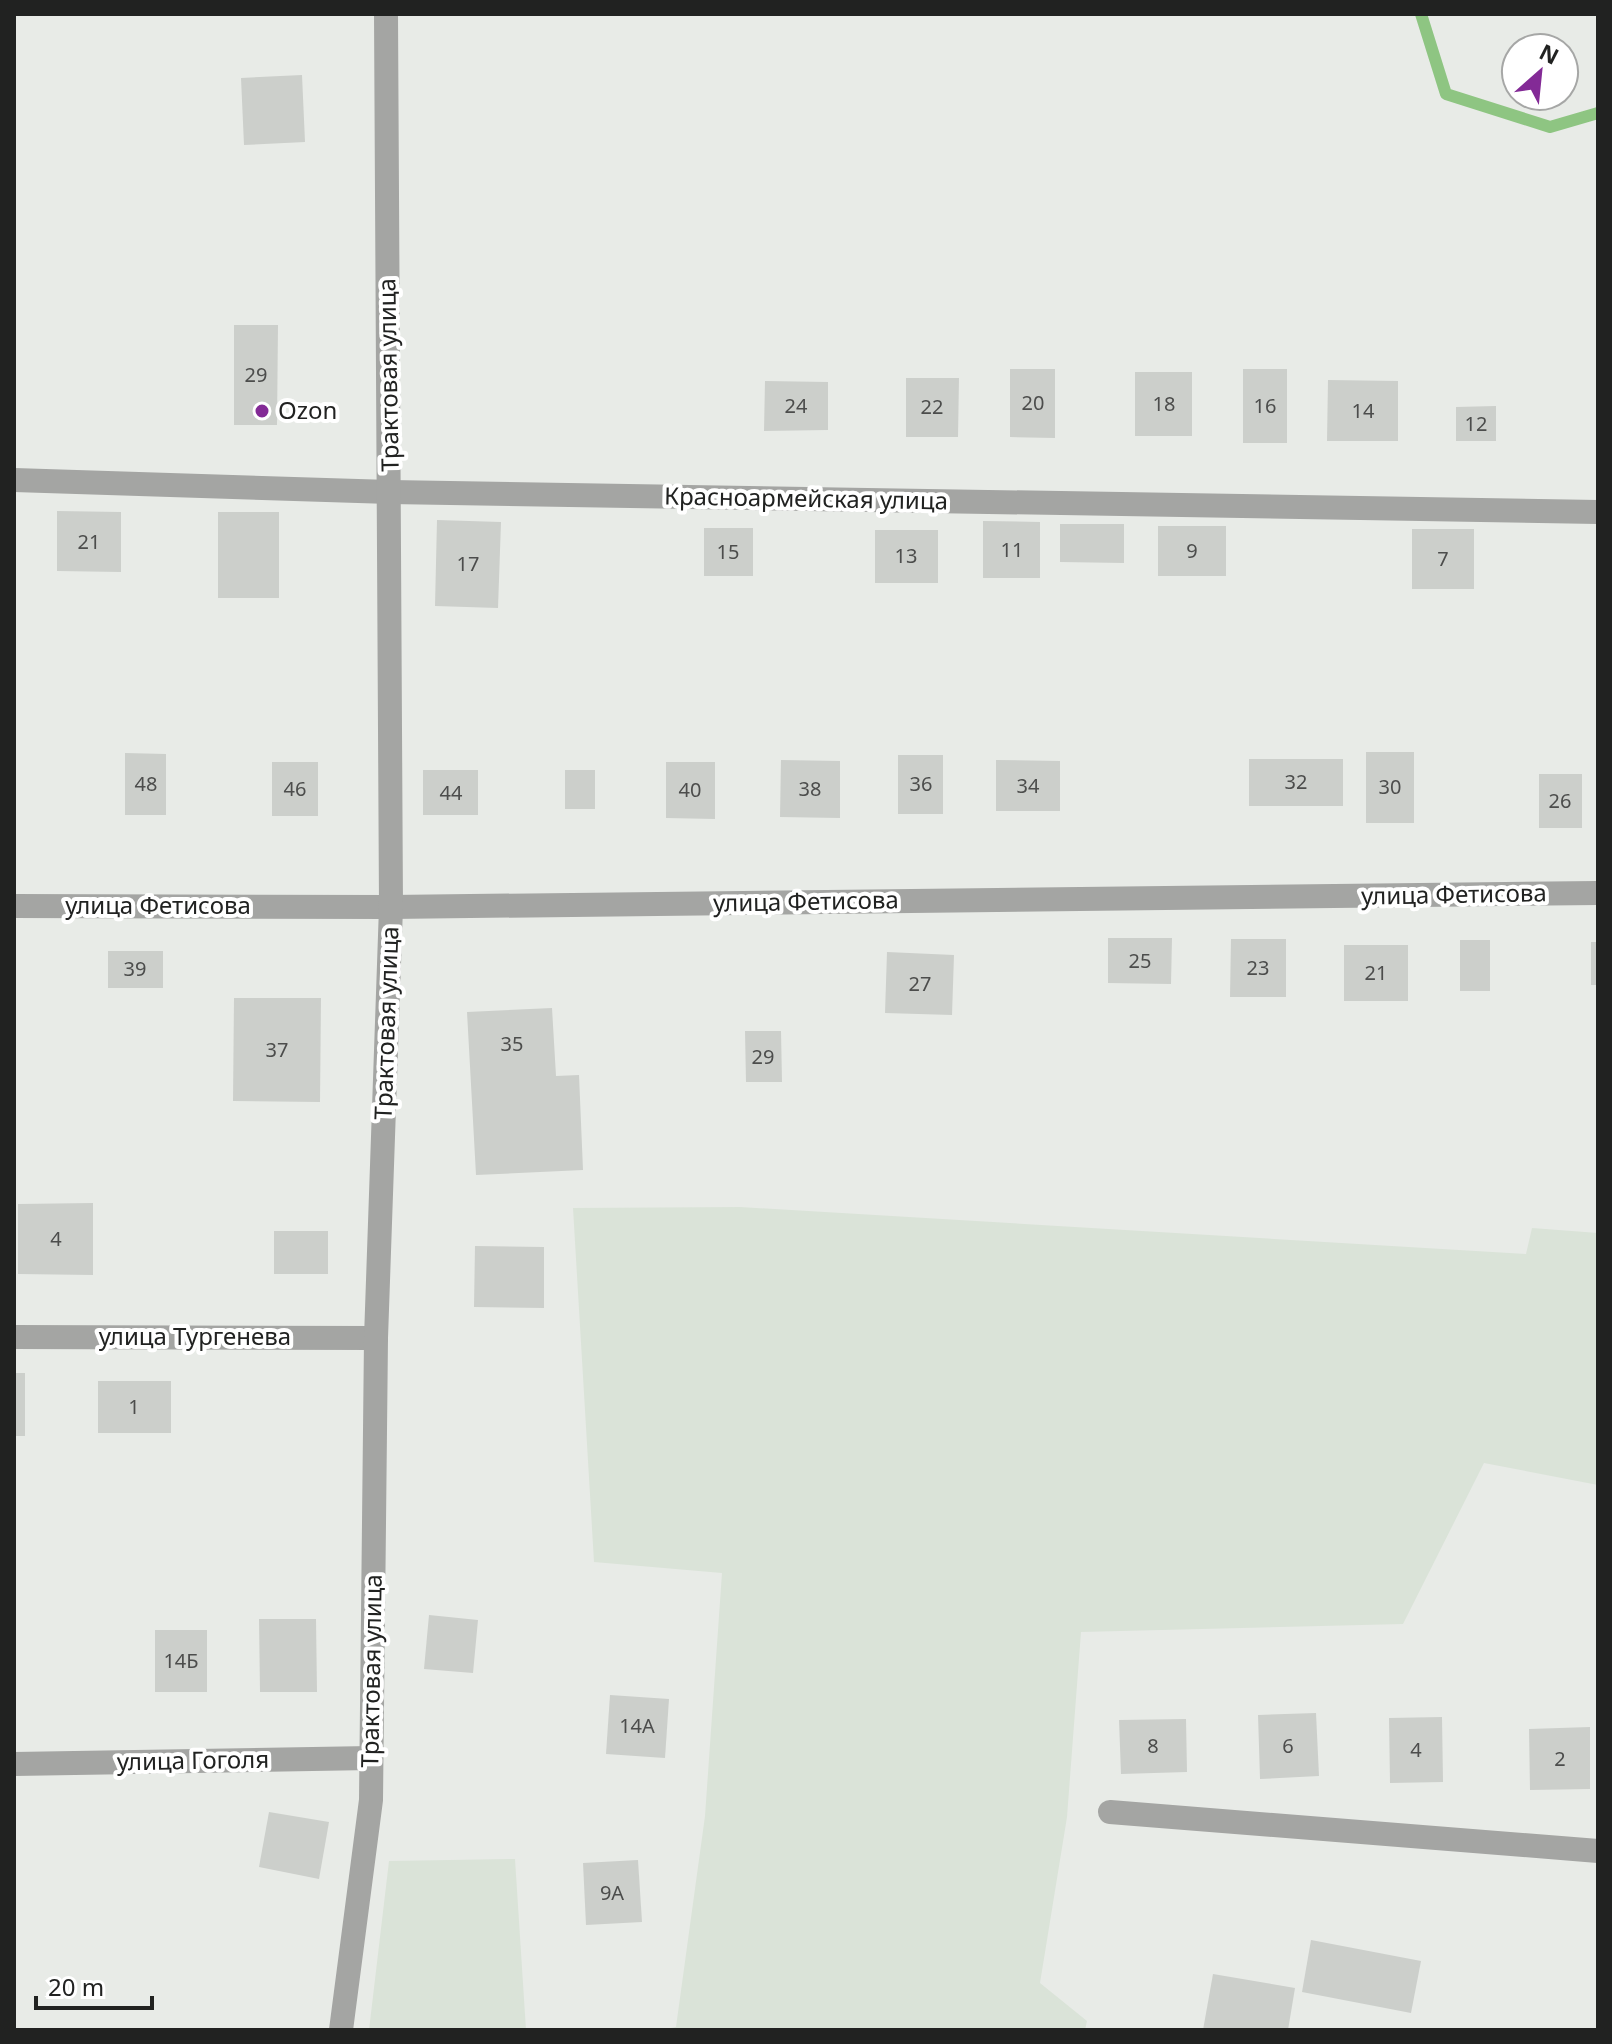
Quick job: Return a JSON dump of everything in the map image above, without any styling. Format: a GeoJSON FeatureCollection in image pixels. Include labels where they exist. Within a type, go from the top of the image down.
{"type":"FeatureCollection","features":[{"type":"Feature","properties":{"kind":"street","name":"Трактовая улица"},"geometry":{"type":"LineString","coordinates":[[341,2030],[371,1800],[376,1338],[391,907],[386,14]]}},
{"type":"Feature","properties":{"kind":"street","name":"Красноармейская улица"},"geometry":{"type":"LineString","coordinates":[[14,480],[390,492],[1598,512]]}},
{"type":"Feature","properties":{"kind":"street","name":"улица Фетисова"},"geometry":{"type":"LineString","coordinates":[[14,906],[391,907],[1598,893]]}},
{"type":"Feature","properties":{"kind":"street","name":"улица Тургенева"},"geometry":{"type":"LineString","coordinates":[[14,1337],[376,1338]]}},
{"type":"Feature","properties":{"kind":"street","name":"улица Гоголя"},"geometry":{"type":"LineString","coordinates":[[14,1764],[371,1758]]}},
{"type":"Feature","properties":{"kind":"street"},"geometry":{"type":"LineString","coordinates":[[1110,1812],[1598,1851]]}},
{"type":"Feature","properties":{"kind":"shaded area"},"geometry":{"type":"Polygon","coordinates":[[[740,1207],[1526,1254],[1532,1228],[1598,1233],[1598,1485],[1484,1463],[1403,1624],[1081,1632],[1067,1817],[1040,1983],[1087,2021],[1085,2030],[660,2030],[676,2027],[705,1816],[722,1573],[594,1562],[573,1208],[740,1207]]]}},
{"type":"Feature","properties":{"kind":"shaded area"},"geometry":{"type":"Polygon","coordinates":[[[515,1859],[526,2030],[369,2030],[389,1861],[515,1859]]]}},
{"type":"Feature","properties":{"kind":"building"},"geometry":{"type":"Polygon","coordinates":[[[302,75],[305,142],[244,145],[241,78],[302,75]]]}},
{"type":"Feature","properties":{"kind":"building"},"geometry":{"type":"Polygon","coordinates":[[[234,325],[278,325],[277,425],[234,425],[234,325]]]}},
{"type":"Feature","properties":{"kind":"building"},"geometry":{"type":"Polygon","coordinates":[[[1010,369],[1055,369],[1055,438],[1010,437],[1010,369]]]}},
{"type":"Feature","properties":{"kind":"building"},"geometry":{"type":"Polygon","coordinates":[[[1243,369],[1287,369],[1287,443],[1243,443],[1243,369]]]}},
{"type":"Feature","properties":{"kind":"building"},"geometry":{"type":"Polygon","coordinates":[[[1135,372],[1192,372],[1192,436],[1135,436],[1135,372]]]}},
{"type":"Feature","properties":{"kind":"building"},"geometry":{"type":"Polygon","coordinates":[[[906,378],[959,378],[958,437],[906,437],[906,378]]]}},
{"type":"Feature","properties":{"kind":"building"},"geometry":{"type":"Polygon","coordinates":[[[1328,380],[1398,381],[1398,441],[1327,441],[1328,380]]]}},
{"type":"Feature","properties":{"kind":"building"},"geometry":{"type":"Polygon","coordinates":[[[765,381],[828,382],[828,430],[764,431],[765,381]]]}},
{"type":"Feature","properties":{"kind":"building"},"geometry":{"type":"Polygon","coordinates":[[[1496,406],[1496,441],[1456,441],[1456,407],[1496,406]]]}},
{"type":"Feature","properties":{"kind":"building"},"geometry":{"type":"Polygon","coordinates":[[[57,511],[121,512],[121,572],[57,571],[57,511]]]}},
{"type":"Feature","properties":{"kind":"building"},"geometry":{"type":"Polygon","coordinates":[[[218,512],[279,512],[279,598],[218,598],[218,512]]]}},
{"type":"Feature","properties":{"kind":"building"},"geometry":{"type":"Polygon","coordinates":[[[437,520],[501,522],[498,608],[435,606],[437,520]]]}},
{"type":"Feature","properties":{"kind":"building"},"geometry":{"type":"Polygon","coordinates":[[[983,521],[1040,522],[1040,578],[983,578],[983,521]]]}},
{"type":"Feature","properties":{"kind":"building"},"geometry":{"type":"Polygon","coordinates":[[[1060,524],[1124,524],[1124,563],[1060,562],[1060,524]]]}},
{"type":"Feature","properties":{"kind":"building"},"geometry":{"type":"Polygon","coordinates":[[[1158,526],[1226,526],[1226,576],[1158,576],[1158,526]]]}},
{"type":"Feature","properties":{"kind":"building"},"geometry":{"type":"Polygon","coordinates":[[[704,528],[753,528],[753,576],[704,576],[704,528]]]}},
{"type":"Feature","properties":{"kind":"building"},"geometry":{"type":"Polygon","coordinates":[[[1412,529],[1474,529],[1474,589],[1412,589],[1412,529]]]}},
{"type":"Feature","properties":{"kind":"building"},"geometry":{"type":"Polygon","coordinates":[[[875,530],[938,530],[938,583],[875,583],[875,530]]]}},
{"type":"Feature","properties":{"kind":"building"},"geometry":{"type":"Polygon","coordinates":[[[1366,752],[1414,752],[1414,823],[1366,823],[1366,752]]]}},
{"type":"Feature","properties":{"kind":"building"},"geometry":{"type":"Polygon","coordinates":[[[125,753],[166,754],[166,815],[125,815],[125,753]]]}},
{"type":"Feature","properties":{"kind":"building"},"geometry":{"type":"Polygon","coordinates":[[[898,755],[943,755],[943,814],[898,814],[898,755]]]}},
{"type":"Feature","properties":{"kind":"building"},"geometry":{"type":"Polygon","coordinates":[[[1249,759],[1343,759],[1343,806],[1249,806],[1249,759]]]}},
{"type":"Feature","properties":{"kind":"building"},"geometry":{"type":"Polygon","coordinates":[[[781,760],[840,761],[840,818],[780,817],[781,760]]]}},
{"type":"Feature","properties":{"kind":"building"},"geometry":{"type":"Polygon","coordinates":[[[996,760],[1060,761],[1060,811],[996,811],[996,760]]]}},
{"type":"Feature","properties":{"kind":"building"},"geometry":{"type":"Polygon","coordinates":[[[272,762],[318,762],[318,816],[272,816],[272,762]]]}},
{"type":"Feature","properties":{"kind":"building"},"geometry":{"type":"Polygon","coordinates":[[[666,762],[715,762],[715,819],[666,818],[666,762]]]}},
{"type":"Feature","properties":{"kind":"building"},"geometry":{"type":"Polygon","coordinates":[[[423,770],[478,770],[478,815],[423,815],[423,770]]]}},
{"type":"Feature","properties":{"kind":"building"},"geometry":{"type":"Polygon","coordinates":[[[565,770],[595,770],[595,809],[565,809],[565,770]]]}},
{"type":"Feature","properties":{"kind":"building"},"geometry":{"type":"Polygon","coordinates":[[[1539,774],[1582,774],[1582,828],[1539,828],[1539,774]]]}},
{"type":"Feature","properties":{"kind":"building"},"geometry":{"type":"Polygon","coordinates":[[[1108,938],[1172,938],[1171,984],[1108,983],[1108,938]]]}},
{"type":"Feature","properties":{"kind":"building"},"geometry":{"type":"Polygon","coordinates":[[[1231,939],[1286,939],[1286,997],[1230,997],[1231,939]]]}},
{"type":"Feature","properties":{"kind":"building"},"geometry":{"type":"Polygon","coordinates":[[[1460,940],[1490,940],[1490,991],[1460,991],[1460,940]]]}},
{"type":"Feature","properties":{"kind":"building"},"geometry":{"type":"Polygon","coordinates":[[[1591,942],[1598,942],[1598,985],[1591,985],[1591,942]]]}},
{"type":"Feature","properties":{"kind":"building"},"geometry":{"type":"Polygon","coordinates":[[[1344,945],[1408,945],[1408,1001],[1344,1001],[1344,945]]]}},
{"type":"Feature","properties":{"kind":"building"},"geometry":{"type":"Polygon","coordinates":[[[108,951],[163,951],[163,988],[108,988],[108,951]]]}},
{"type":"Feature","properties":{"kind":"building"},"geometry":{"type":"Polygon","coordinates":[[[887,952],[954,955],[952,1015],[885,1013],[887,952]]]}},
{"type":"Feature","properties":{"kind":"building"},"geometry":{"type":"Polygon","coordinates":[[[234,998],[321,998],[320,1102],[233,1101],[234,998]]]}},
{"type":"Feature","properties":{"kind":"building"},"geometry":{"type":"Polygon","coordinates":[[[552,1008],[556,1076],[579,1075],[583,1170],[476,1175],[467,1012],[552,1008]]]}},
{"type":"Feature","properties":{"kind":"building"},"geometry":{"type":"Polygon","coordinates":[[[745,1031],[781,1031],[782,1082],[746,1082],[745,1031]]]}},
{"type":"Feature","properties":{"kind":"building"},"geometry":{"type":"Polygon","coordinates":[[[93,1203],[93,1275],[18,1274],[18,1204],[93,1203]]]}},
{"type":"Feature","properties":{"kind":"building"},"geometry":{"type":"Polygon","coordinates":[[[274,1231],[328,1231],[328,1274],[274,1274],[274,1231]]]}},
{"type":"Feature","properties":{"kind":"building"},"geometry":{"type":"Polygon","coordinates":[[[475,1246],[544,1247],[544,1308],[474,1307],[475,1246]]]}},
{"type":"Feature","properties":{"kind":"building"},"geometry":{"type":"Polygon","coordinates":[[[14,1373],[25,1373],[25,1436],[14,1436],[14,1373]]]}},
{"type":"Feature","properties":{"kind":"building"},"geometry":{"type":"Polygon","coordinates":[[[98,1381],[171,1381],[171,1433],[98,1433],[98,1381]]]}},
{"type":"Feature","properties":{"kind":"building"},"geometry":{"type":"Polygon","coordinates":[[[429,1615],[478,1620],[473,1673],[424,1669],[429,1615]]]}},
{"type":"Feature","properties":{"kind":"building"},"geometry":{"type":"Polygon","coordinates":[[[259,1619],[316,1619],[317,1692],[260,1692],[259,1619]]]}},
{"type":"Feature","properties":{"kind":"building"},"geometry":{"type":"Polygon","coordinates":[[[155,1630],[207,1630],[207,1692],[155,1692],[155,1630]]]}},
{"type":"Feature","properties":{"kind":"building"},"geometry":{"type":"Polygon","coordinates":[[[610,1695],[669,1699],[665,1758],[606,1754],[610,1695]]]}},
{"type":"Feature","properties":{"kind":"building"},"geometry":{"type":"Polygon","coordinates":[[[1316,1713],[1319,1776],[1260,1779],[1258,1715],[1316,1713]]]}},
{"type":"Feature","properties":{"kind":"building"},"geometry":{"type":"Polygon","coordinates":[[[1442,1717],[1443,1782],[1390,1783],[1389,1718],[1442,1717]]]}},
{"type":"Feature","properties":{"kind":"building"},"geometry":{"type":"Polygon","coordinates":[[[1186,1719],[1187,1772],[1121,1774],[1119,1720],[1186,1719]]]}},
{"type":"Feature","properties":{"kind":"building"},"geometry":{"type":"Polygon","coordinates":[[[1590,1727],[1590,1789],[1530,1790],[1529,1729],[1590,1727]]]}},
{"type":"Feature","properties":{"kind":"building"},"geometry":{"type":"Polygon","coordinates":[[[269,1812],[329,1822],[319,1879],[259,1867],[269,1812]]]}},
{"type":"Feature","properties":{"kind":"building"},"geometry":{"type":"Polygon","coordinates":[[[638,1860],[642,1922],[586,1925],[583,1863],[638,1860]]]}},
{"type":"Feature","properties":{"kind":"building"},"geometry":{"type":"Polygon","coordinates":[[[1311,1940],[1421,1961],[1411,2013],[1302,1992],[1311,1940]]]}},
{"type":"Feature","properties":{"kind":"building"},"geometry":{"type":"Polygon","coordinates":[[[1213,1974],[1295,1988],[1288,2030],[1203,2030],[1213,1974]]]}},
{"type":"Feature","properties":{"kind":"waterway"},"geometry":{"type":"LineString","coordinates":[[1421,14],[1446,94],[1550,127],[1598,113]]}},
{"type":"Feature","properties":{"kind":"place","name":"Ozon"},"geometry":{"type":"Point","coordinates":[262,411]}}]}
